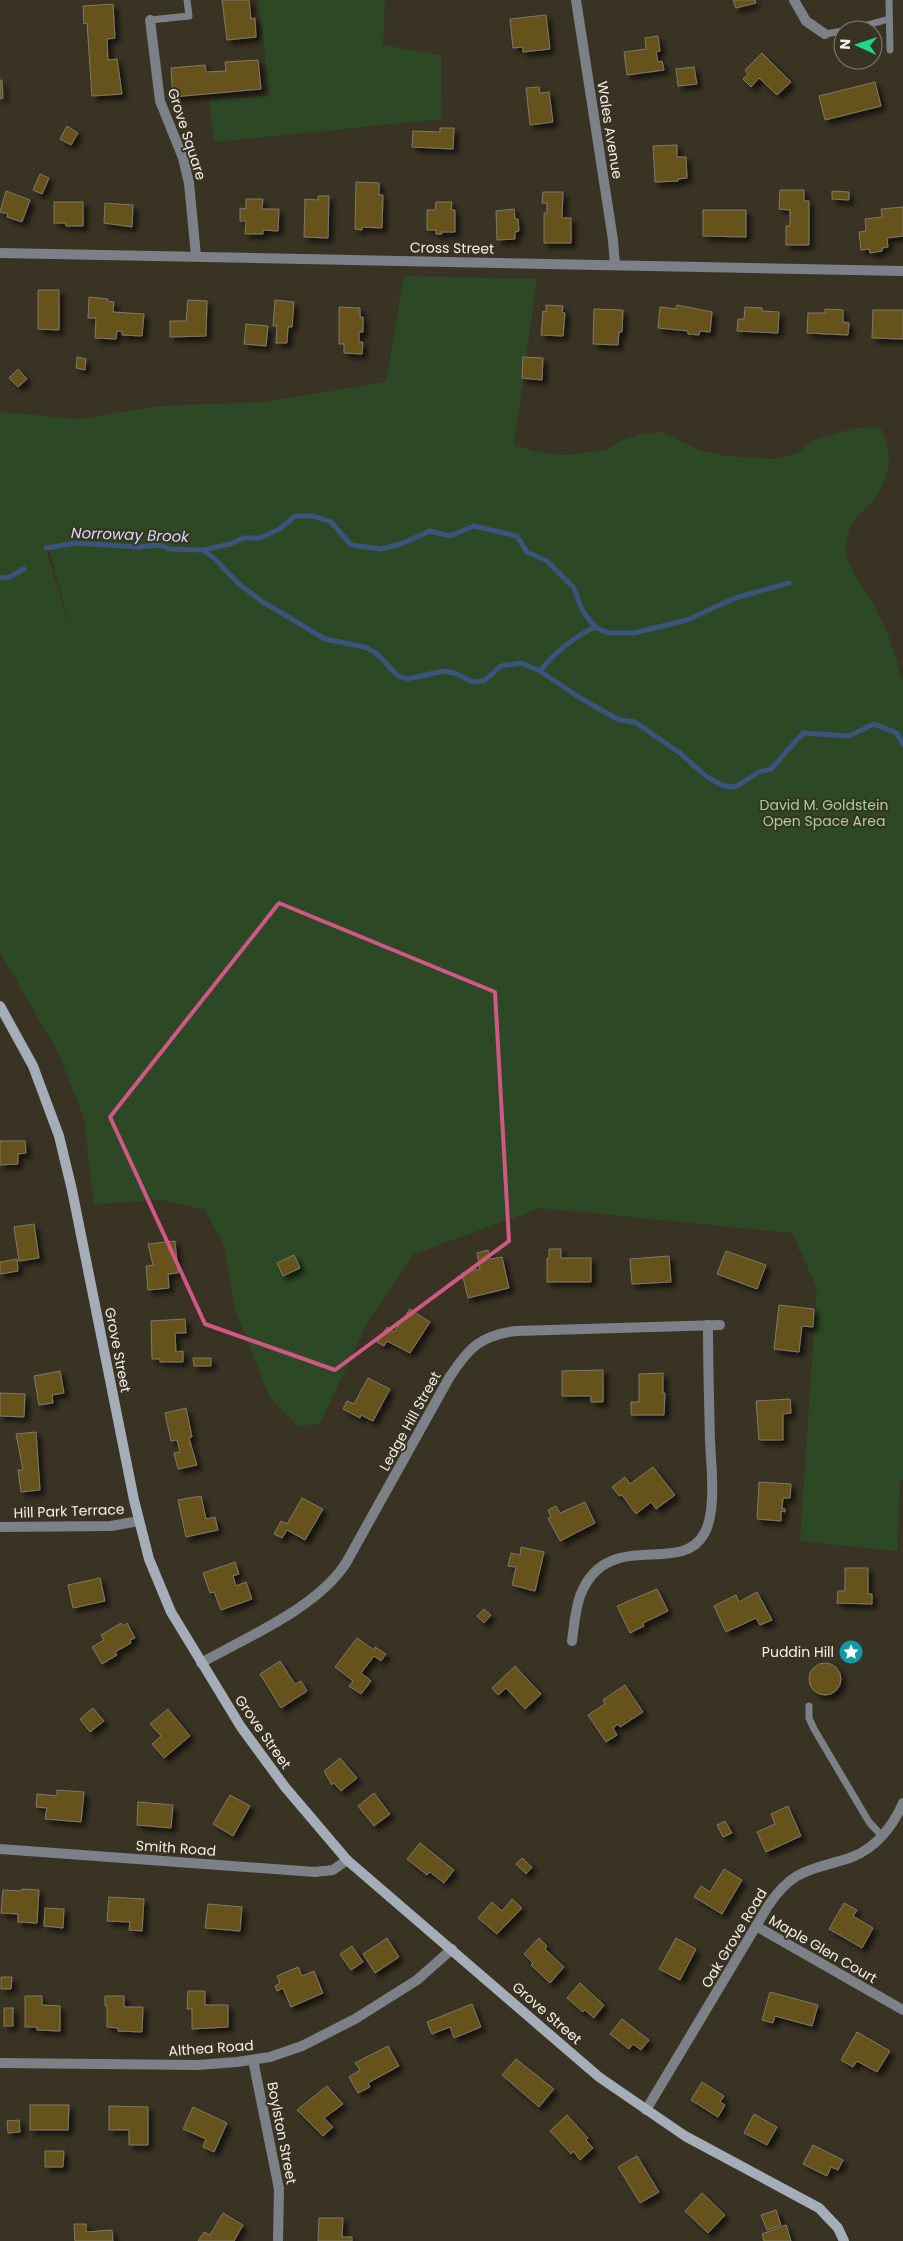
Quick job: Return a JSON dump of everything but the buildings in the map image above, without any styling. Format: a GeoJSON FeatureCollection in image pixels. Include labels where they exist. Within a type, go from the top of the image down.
{"type":"FeatureCollection","features":[{"type":"Feature","properties":{"kind":"street","name":"Wales Avenue"},"geometry":{"type":"LineString","coordinates":[[576,0],[613,240],[614,265]]}},
{"type":"Feature","properties":{"kind":"street"},"geometry":{"type":"LineString","coordinates":[[794,0],[806,21],[825,34]]}},
{"type":"Feature","properties":{"kind":"street","name":"Grove Square"},"geometry":{"type":"LineString","coordinates":[[150,20],[160,101],[183,158],[190,184],[196,256]]}},
{"type":"Feature","properties":{"kind":"street","name":"Cross Street"},"geometry":{"type":"LineString","coordinates":[[0,253],[903,272]]}},
{"type":"Feature","properties":{"kind":"street","name":"Grove Street"},"geometry":{"type":"LineString","coordinates":[[0,1006],[33,1066],[59,1136],[72,1190],[139,1521],[149,1559],[165,1600],[229,1710],[269,1767],[347,1860],[599,2077],[685,2136],[819,2208],[838,2228],[844,2241]]}},
{"type":"Feature","properties":{"kind":"street"},"geometry":{"type":"LineString","coordinates":[[572,1641],[580,1597],[590,1579],[603,1565],[620,1558],[683,1550],[699,1541],[704,1534],[711,1491],[708,1325]]}},
{"type":"Feature","properties":{"kind":"street","name":"Ledge Hill Street"},"geometry":{"type":"LineString","coordinates":[[201,1663],[301,1606],[331,1583],[346,1563],[449,1378],[464,1357],[481,1340],[491,1335],[516,1331],[720,1325]]}},
{"type":"Feature","properties":{"kind":"street","name":"Hill Park Terrace"},"geometry":{"type":"LineString","coordinates":[[0,1527],[111,1526],[139,1521]]}},
{"type":"Feature","properties":{"kind":"street","name":"Oak Grove Road"},"geometry":{"type":"LineString","coordinates":[[646,2110],[774,1897],[789,1881],[814,1868],[852,1857],[869,1848],[882,1836],[903,1803]]}},
{"type":"Feature","properties":{"kind":"street","name":"Smith Road"},"geometry":{"type":"LineString","coordinates":[[0,1849],[315,1872],[333,1870],[347,1860]]}},
{"type":"Feature","properties":{"kind":"street","name":"Maple Glen Court"},"geometry":{"type":"LineString","coordinates":[[756,1926],[903,2010]]}},
{"type":"Feature","properties":{"kind":"street","name":"Althea Road"},"geometry":{"type":"LineString","coordinates":[[0,2063],[190,2065],[253,2060],[285,2053],[334,2031],[417,1980],[452,1950]]}},
{"type":"Feature","properties":{"kind":"street","name":"Boylston Street"},"geometry":{"type":"LineString","coordinates":[[253,2060],[279,2189],[278,2241]]}},
{"type":"Feature","properties":{"kind":"lane"},"geometry":{"type":"LineString","coordinates":[[150,20],[189,16],[187,0]]}},
{"type":"Feature","properties":{"kind":"lane"},"geometry":{"type":"LineString","coordinates":[[889,0],[890,50]]}},
{"type":"Feature","properties":{"kind":"lane"},"geometry":{"type":"LineString","coordinates":[[883,21],[889,19]]}},
{"type":"Feature","properties":{"kind":"lane"},"geometry":{"type":"LineString","coordinates":[[825,34],[833,33]]}},
{"type":"Feature","properties":{"kind":"lane"},"geometry":{"type":"LineString","coordinates":[[809,1706],[809,1718],[814,1729],[858,1805],[882,1836]]}},
{"type":"Feature","properties":{"kind":"highlighted area"},"geometry":{"type":"Polygon","coordinates":[[[279,903],[495,992],[509,1241],[335,1370],[205,1324],[110,1117],[279,903]]]}},
{"type":"Feature","properties":{"kind":"green space"},"geometry":{"type":"Polygon","coordinates":[[[258,0],[385,0],[383,45],[441,55],[442,119],[214,142],[209,100],[270,96],[258,0]]]}},
{"type":"Feature","properties":{"kind":"green space","name":"David M. Goldstein Open Space Area"},"geometry":{"type":"Polygon","coordinates":[[[404,276],[537,279],[514,445],[537,452],[565,455],[607,450],[622,440],[642,434],[662,432],[699,450],[726,456],[776,459],[797,453],[814,440],[852,429],[866,427],[882,430],[886,440],[889,459],[886,478],[877,496],[851,526],[847,537],[846,553],[853,571],[886,630],[896,657],[903,685],[903,1479],[900,1480],[897,1551],[800,1541],[817,1288],[792,1233],[541,1208],[414,1254],[370,1318],[320,1423],[299,1427],[270,1398],[236,1312],[223,1243],[205,1210],[163,1200],[94,1204],[84,1119],[58,1052],[0,952],[0,412],[79,419],[159,406],[262,402],[386,382],[404,276]],[[46,549],[71,632],[49,549],[46,549]]]}},
{"type":"Feature","properties":{"kind":"waterway"},"geometry":{"type":"LineString","coordinates":[[203,550],[230,544],[244,538],[259,538],[278,530],[295,516],[313,516],[331,522],[351,545],[381,549],[401,544],[430,531],[450,536],[474,526],[517,536],[527,552],[547,561],[574,588],[582,610],[595,627]]}},
{"type":"Feature","properties":{"kind":"waterway","name":"Norroway Brook"},"geometry":{"type":"LineString","coordinates":[[46,548],[76,543],[139,547],[159,545],[170,549],[203,550],[214,558],[239,584],[263,602],[325,639],[365,647],[376,653],[398,676],[407,679],[444,671],[455,673],[473,682],[484,681],[501,666],[521,663],[540,671],[577,696],[619,720],[635,722],[680,753],[707,777],[724,786],[735,787],[759,772],[771,769],[803,733],[849,736],[874,724],[897,733],[903,745]]}},
{"type":"Feature","properties":{"kind":"waterway","name":"Norroway Brook"},"geometry":{"type":"LineString","coordinates":[[0,578],[9,577],[24,569]]}},
{"type":"Feature","properties":{"kind":"waterway"},"geometry":{"type":"LineString","coordinates":[[540,671],[565,646],[595,627],[608,633],[634,633],[687,620],[735,598],[789,583]]}},
{"type":"Feature","properties":{"kind":"place","name":"Puddin Hill"},"geometry":{"type":"Point","coordinates":[851,1652]}}]}
